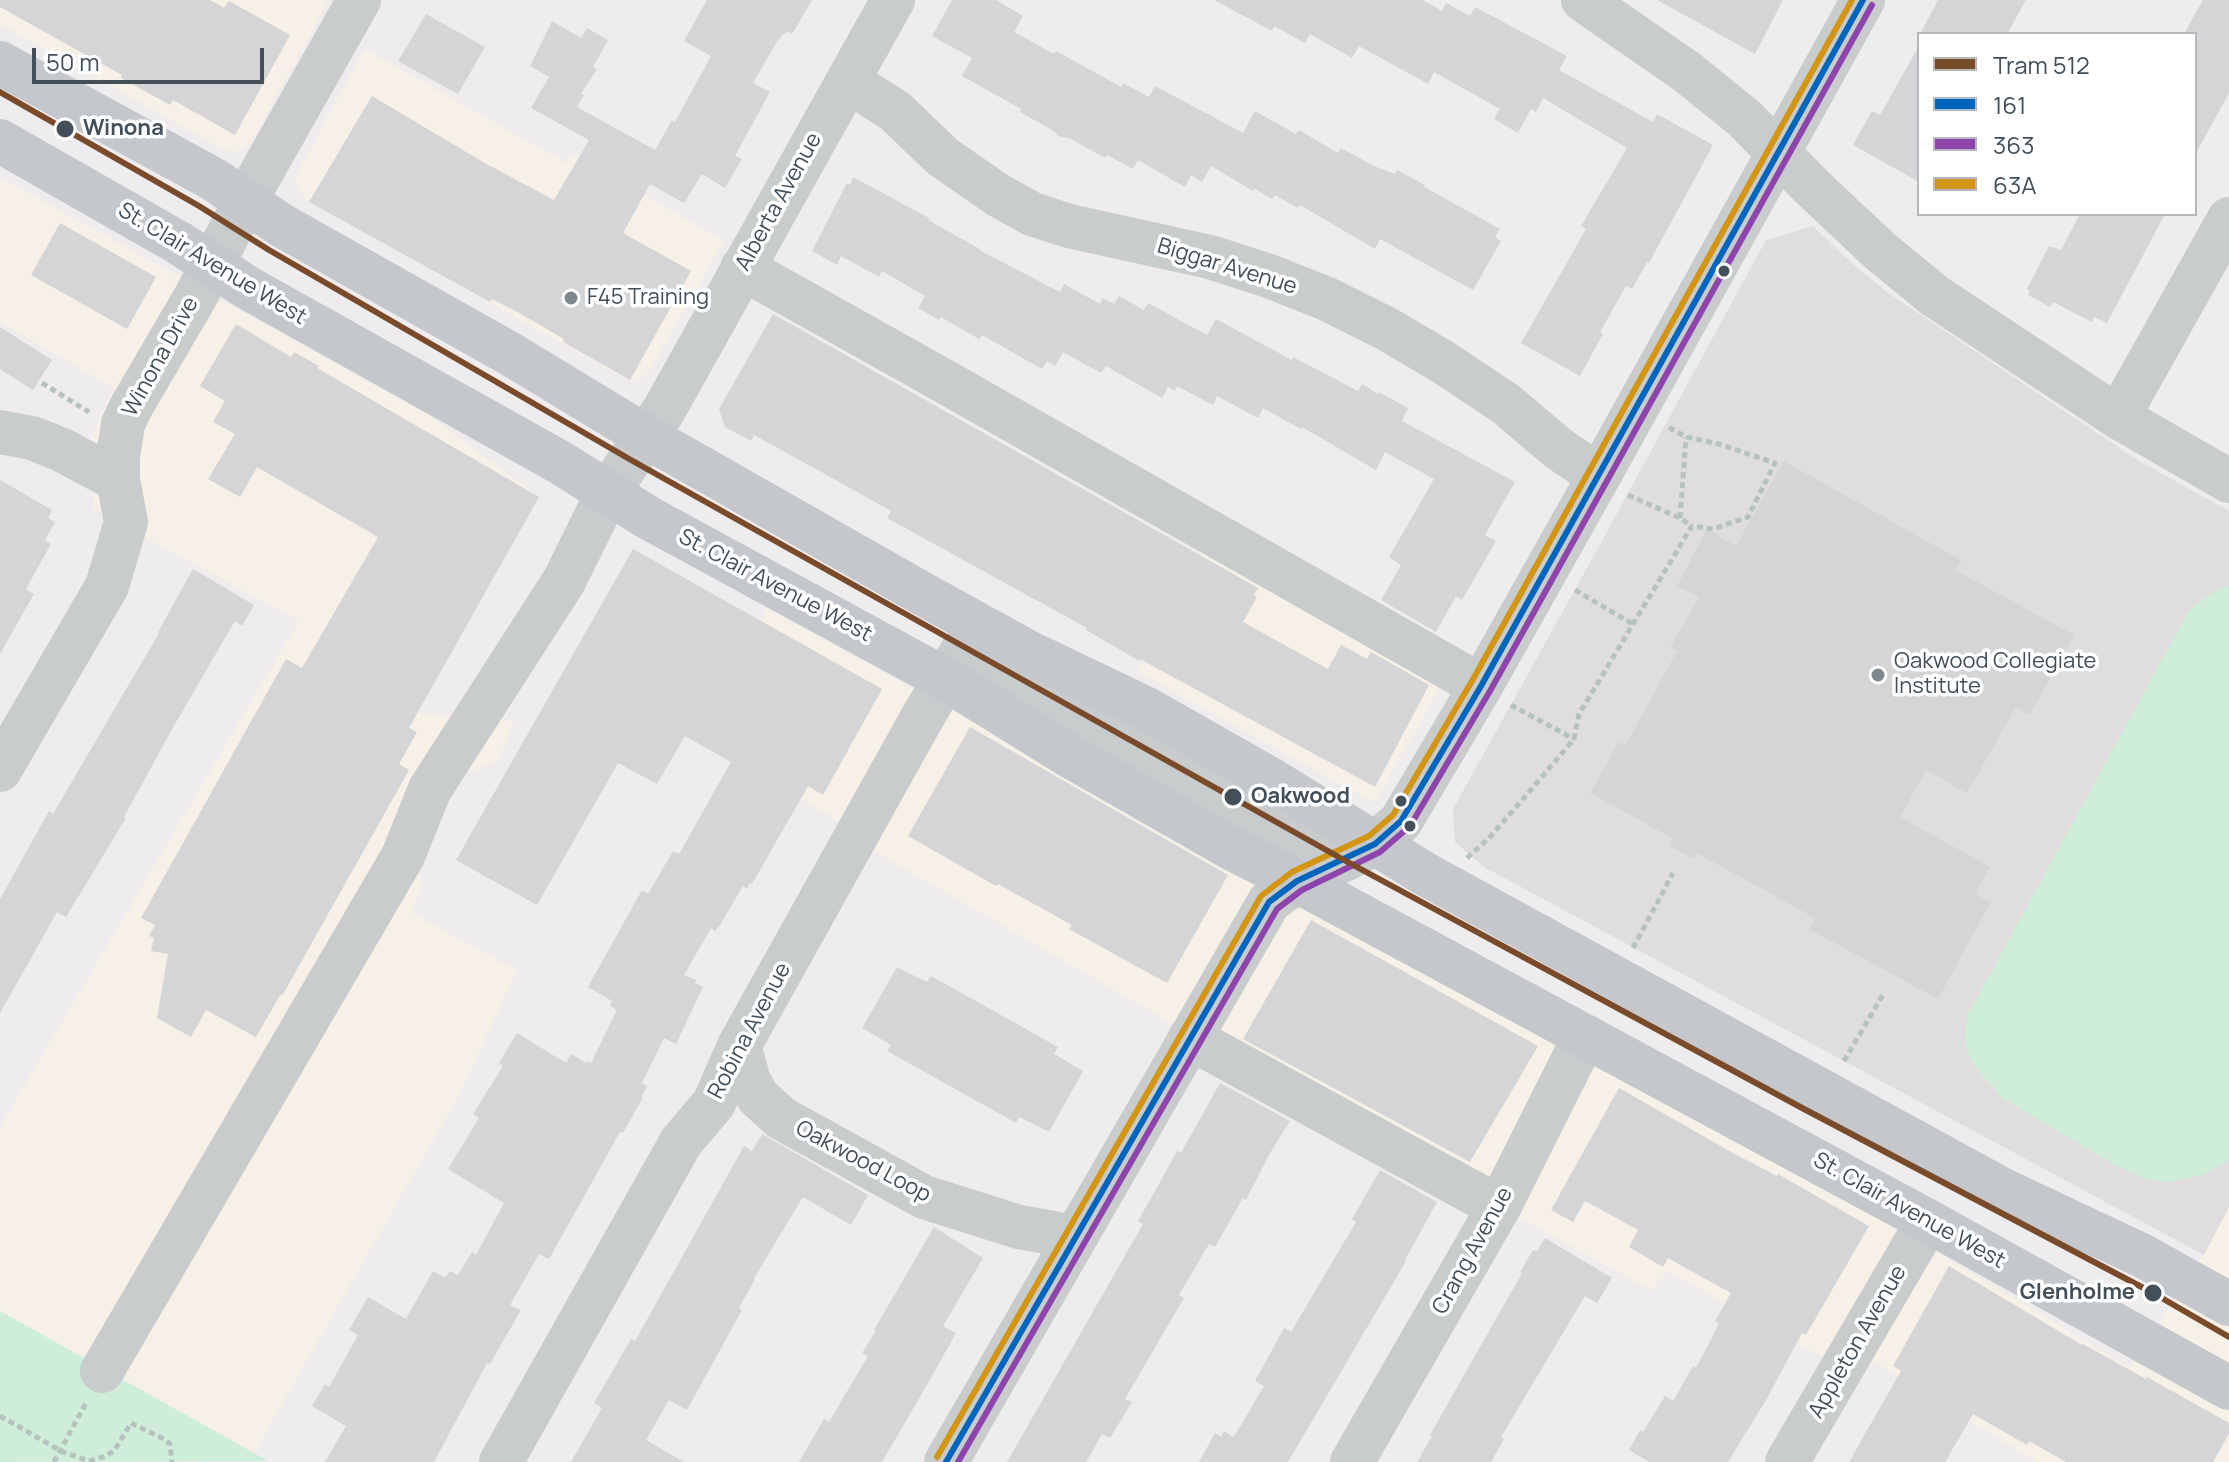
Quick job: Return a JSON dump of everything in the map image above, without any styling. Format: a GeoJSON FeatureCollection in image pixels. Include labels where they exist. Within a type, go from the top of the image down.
{"type":"FeatureCollection","features":[{"type":"Feature","properties":{"kind":"main road"},"geometry":{"type":"LineString","coordinates":[[0,63],[213,179],[281,225],[1013,644],[1143,707],[1270,779],[1425,874],[2005,1191],[2143,1256],[2229,1304]]}},
{"type":"Feature","properties":{"kind":"main road","name":"St. Clair Avenue West"},"geometry":{"type":"LineString","coordinates":[[0,141],[179,243],[248,288],[561,463],[647,517],[945,679],[1086,766],[1229,847],[1928,1221],[2229,1388]]}},
{"type":"Feature","properties":{"kind":"street","name":"Winona Drive"},"geometry":{"type":"LineString","coordinates":[[0,770],[107,586],[126,522],[118,480],[123,424],[359,0]]}},
{"type":"Feature","properties":{"kind":"street","name":"Alberta Avenue"},"geometry":{"type":"LineString","coordinates":[[102,1371],[403,856],[430,789],[564,581],[608,492],[664,410],[893,0]]}},
{"type":"Feature","properties":{"kind":"street"},"geometry":{"type":"LineString","coordinates":[[1583,0],[1687,72],[1744,118],[1880,251],[1935,296],[2118,417],[2229,481]]}},
{"type":"Feature","properties":{"kind":"street"},"geometry":{"type":"LineString","coordinates":[[946,1462],[1269,902],[1297,881],[1375,844],[1401,821],[1494,695],[1611,484],[1779,153],[1863,0]]}},
{"type":"Feature","properties":{"kind":"street","name":"Biggar Avenue"},"geometry":{"type":"LineString","coordinates":[[848,81],[895,111],[943,157],[1032,214],[1069,226],[1210,257],[1255,271],[1327,299],[1387,329],[1506,404],[1559,449],[1611,484]]}},
{"type":"Feature","properties":{"kind":"street"},"geometry":{"type":"LineString","coordinates":[[2118,417],[2229,219]]}},
{"type":"Feature","properties":{"kind":"street"},"geometry":{"type":"LineString","coordinates":[[742,268],[1494,695]]}},
{"type":"Feature","properties":{"kind":"street"},"geometry":{"type":"LineString","coordinates":[[0,432],[32,438],[62,450],[118,480]]}},
{"type":"Feature","properties":{"kind":"street","name":"Robina Avenue"},"geometry":{"type":"LineString","coordinates":[[501,1462],[681,1142],[714,1103],[739,1046],[962,651],[1336,864]]}},
{"type":"Feature","properties":{"kind":"street","name":"Crang Avenue"},"geometry":{"type":"LineString","coordinates":[[1352,1462],[1499,1207],[1585,1036]]}},
{"type":"Feature","properties":{"kind":"street"},"geometry":{"type":"LineString","coordinates":[[1190,1038],[1499,1207]]}},
{"type":"Feature","properties":{"kind":"street","name":"Oakwood Loop"},"geometry":{"type":"LineString","coordinates":[[739,1046],[749,1081],[758,1097],[781,1118],[924,1197],[1019,1227],[1075,1237]]}},
{"type":"Feature","properties":{"kind":"street","name":"Appleton Avenue"},"geometry":{"type":"LineString","coordinates":[[1787,1462],[1928,1221]]}},
{"type":"Feature","properties":{"kind":"path"},"geometry":{"type":"LineString","coordinates":[[42,383],[101,420]]}},
{"type":"Feature","properties":{"kind":"path"},"geometry":{"type":"LineString","coordinates":[[1611,484],[1692,526],[1713,529],[1748,517],[1775,463],[1719,444],[1686,437],[1660,423]]}},
{"type":"Feature","properties":{"kind":"path"},"geometry":{"type":"LineString","coordinates":[[1680,518],[1686,437]]}},
{"type":"Feature","properties":{"kind":"path"},"geometry":{"type":"LineString","coordinates":[[1463,861],[1489,838],[1574,739],[1579,714],[1692,526]]}},
{"type":"Feature","properties":{"kind":"path"},"geometry":{"type":"LineString","coordinates":[[1571,588],[1633,624]]}},
{"type":"Feature","properties":{"kind":"path"},"geometry":{"type":"LineString","coordinates":[[1494,695],[1574,739]]}},
{"type":"Feature","properties":{"kind":"path"},"geometry":{"type":"LineString","coordinates":[[1629,956],[1673,873]]}},
{"type":"Feature","properties":{"kind":"path"},"geometry":{"type":"LineString","coordinates":[[1838,1072],[1884,993]]}},
{"type":"Feature","properties":{"kind":"path"},"geometry":{"type":"LineString","coordinates":[[54,1462],[102,1371]]}},
{"type":"Feature","properties":{"kind":"path"},"geometry":{"type":"LineString","coordinates":[[0,1416],[61,1451],[89,1461],[114,1451],[131,1423],[170,1444],[172,1462]]}},
{"type":"Feature","properties":{"kind":"shaded area"},"geometry":{"type":"Polygon","coordinates":[[[0,0],[329,0],[250,143],[241,150],[231,152],[0,24],[0,0]]]}},
{"type":"Feature","properties":{"kind":"shaded area"},"geometry":{"type":"Polygon","coordinates":[[[365,49],[566,163],[572,153],[724,241],[649,371],[639,380],[631,382],[309,202],[301,194],[296,183],[297,173],[365,49]]]}},
{"type":"Feature","properties":{"kind":"shaded area"},"geometry":{"type":"Polygon","coordinates":[[[0,177],[428,415],[539,497],[418,713],[514,721],[499,758],[476,771],[463,766],[416,849],[422,890],[411,912],[517,971],[458,1097],[254,1453],[0,1311],[0,1127],[299,621],[94,509],[90,438],[114,388],[0,322],[0,177]]]}},
{"type":"Feature","properties":{"kind":"shaded area","name":"Oakwood Collegiate Institute"},"geometry":{"type":"Polygon","coordinates":[[[1813,226],[1887,292],[2139,461],[2229,511],[2229,1207],[2204,1255],[1484,867],[1455,842],[1453,809],[1766,240],[1813,226]]]}},
{"type":"Feature","properties":{"kind":"shaded area"},"geometry":{"type":"Polygon","coordinates":[[[1211,538],[1447,676],[1379,795],[1371,801],[1137,671],[1211,538]]]}},
{"type":"Feature","properties":{"kind":"shaded area"},"geometry":{"type":"Polygon","coordinates":[[[767,608],[968,719],[1075,783],[1882,1219],[2130,1368],[2204,1255],[2229,1207],[2229,1462],[2037,1462],[1869,1358],[1857,1376],[1667,1271],[1652,1291],[1232,1058],[881,855],[829,815],[691,739],[767,608]]]}},
{"type":"Feature","properties":{"kind":"green space"},"geometry":{"type":"Polygon","coordinates":[[[2229,586],[2229,1160],[2203,1175],[2169,1182],[2146,1179],[2115,1165],[2004,1099],[1969,1056],[1965,1035],[1968,1014],[2187,614],[2203,599],[2229,586]]]}},
{"type":"Feature","properties":{"kind":"green space"},"geometry":{"type":"Polygon","coordinates":[[[0,1311],[254,1453],[268,1461],[0,1462],[0,1311]]]}},
{"type":"Feature","properties":{"kind":"building"},"geometry":{"type":"Polygon","coordinates":[[[0,0],[210,0],[224,8],[229,1],[290,35],[235,135],[173,100],[170,105],[121,78],[122,75],[0,7],[0,0]]]}},
{"type":"Feature","properties":{"kind":"building"},"geometry":{"type":"Polygon","coordinates":[[[707,0],[812,0],[792,34],[787,31],[778,40],[753,83],[770,92],[735,156],[742,159],[725,188],[702,174],[684,203],[650,184],[623,233],[691,271],[630,380],[521,314],[492,299],[490,302],[309,202],[372,96],[554,200],[589,140],[531,108],[549,77],[530,66],[552,21],[581,38],[587,28],[608,40],[577,107],[655,150],[672,120],[675,122],[711,56],[684,41],[707,0]]]}},
{"type":"Feature","properties":{"kind":"building"},"geometry":{"type":"Polygon","coordinates":[[[952,0],[996,0],[1023,16],[1014,32],[1121,87],[1123,83],[1149,97],[1155,86],[1243,133],[1255,111],[1296,134],[1299,130],[1338,153],[1341,148],[1374,166],[1395,174],[1397,170],[1500,229],[1495,237],[1501,241],[1473,290],[1380,239],[1375,249],[1300,205],[1298,208],[1275,195],[1272,199],[1255,189],[1253,191],[1211,166],[1202,182],[1191,175],[1185,187],[1138,160],[1133,169],[1107,155],[1105,158],[1069,138],[1058,136],[1020,112],[1021,109],[962,76],[972,58],[932,36],[952,0]]]}},
{"type":"Feature","properties":{"kind":"building"},"geometry":{"type":"Polygon","coordinates":[[[1214,0],[1423,0],[1442,11],[1446,3],[1470,16],[1475,7],[1567,56],[1559,70],[1653,122],[1657,114],[1713,145],[1649,263],[1632,289],[1626,286],[1580,376],[1521,343],[1586,229],[1581,226],[1627,148],[1543,98],[1536,112],[1531,109],[1518,133],[1494,119],[1500,109],[1434,72],[1428,84],[1359,46],[1352,58],[1310,34],[1305,43],[1274,26],[1272,31],[1214,0]]]}},
{"type":"Feature","properties":{"kind":"building"},"geometry":{"type":"Polygon","coordinates":[[[1657,0],[1783,0],[1755,54],[1657,0]]]}},
{"type":"Feature","properties":{"kind":"building"},"geometry":{"type":"Polygon","coordinates":[[[1938,0],[2026,0],[2008,32],[1921,32],[1938,0]]]}},
{"type":"Feature","properties":{"kind":"building"},"geometry":{"type":"Polygon","coordinates":[[[2203,0],[2229,0],[2229,93],[2197,151],[2197,32],[2185,32],[2203,0]]]}},
{"type":"Feature","properties":{"kind":"building"},"geometry":{"type":"Polygon","coordinates":[[[426,14],[485,47],[458,94],[398,61],[426,14]]]}},
{"type":"Feature","properties":{"kind":"building"},"geometry":{"type":"Polygon","coordinates":[[[1917,50],[1917,181],[1853,145],[1872,111],[1880,115],[1917,50]]]}},
{"type":"Feature","properties":{"kind":"building"},"geometry":{"type":"Polygon","coordinates":[[[853,177],[929,218],[979,250],[1060,292],[1064,284],[1100,304],[1103,298],[1114,304],[1119,296],[1144,310],[1148,303],[1207,335],[1216,319],[1358,391],[1362,384],[1408,408],[1402,421],[1515,482],[1485,535],[1496,541],[1462,600],[1456,596],[1436,632],[1381,600],[1401,565],[1389,557],[1434,479],[1385,452],[1376,470],[1263,408],[1258,418],[1217,396],[1213,405],[1177,386],[1175,391],[1168,387],[1162,398],[1106,366],[1101,373],[1063,352],[1055,366],[1047,361],[1042,369],[982,335],[979,339],[918,308],[925,296],[882,271],[879,277],[841,256],[837,265],[812,251],[853,177]]]}},
{"type":"Feature","properties":{"kind":"building"},"geometry":{"type":"Polygon","coordinates":[[[2079,216],[2164,216],[2107,323],[2094,317],[2092,322],[2053,302],[2050,307],[2028,295],[2030,291],[2027,289],[2049,246],[2061,250],[2079,216]]]}},
{"type":"Feature","properties":{"kind":"building"},"geometry":{"type":"Polygon","coordinates":[[[60,223],[156,277],[127,329],[31,275],[60,223]]]}},
{"type":"Feature","properties":{"kind":"building"},"geometry":{"type":"Polygon","coordinates":[[[773,314],[1258,588],[1254,595],[1257,597],[1243,622],[1328,669],[1341,645],[1367,659],[1371,652],[1429,685],[1375,787],[1139,661],[1087,628],[887,518],[891,511],[825,474],[754,435],[751,441],[725,427],[719,409],[773,314]]]}},
{"type":"Feature","properties":{"kind":"building"},"geometry":{"type":"Polygon","coordinates":[[[236,324],[291,357],[294,352],[319,366],[317,368],[539,497],[409,728],[417,732],[399,764],[409,770],[256,1037],[206,1010],[191,1037],[157,1018],[168,954],[151,951],[154,938],[149,936],[155,925],[141,918],[286,659],[302,668],[378,537],[257,467],[240,497],[208,479],[235,434],[213,422],[225,401],[200,386],[236,324]]]}},
{"type":"Feature","properties":{"kind":"building"},"geometry":{"type":"Polygon","coordinates":[[[0,327],[52,360],[33,390],[0,369],[0,327]]]}},
{"type":"Feature","properties":{"kind":"building"},"geometry":{"type":"Polygon","coordinates":[[[1784,461],[1962,561],[1955,570],[2074,635],[2030,715],[2016,707],[1967,793],[1926,770],[1900,817],[1990,867],[1975,894],[1991,902],[1938,999],[1809,929],[1815,918],[1697,853],[1694,859],[1670,846],[1674,839],[1590,793],[1619,742],[1625,746],[1677,651],[1670,648],[1699,597],[1677,586],[1707,529],[1736,546],[1784,461]]]}},
{"type":"Feature","properties":{"kind":"building"},"geometry":{"type":"Polygon","coordinates":[[[0,480],[52,510],[48,518],[55,522],[45,540],[51,544],[26,589],[34,594],[0,654],[0,480]]]}},
{"type":"Feature","properties":{"kind":"building"},"geometry":{"type":"Polygon","coordinates":[[[633,549],[882,689],[823,795],[808,786],[752,884],[747,889],[743,886],[720,925],[715,931],[711,928],[684,975],[703,987],[676,1044],[664,1038],[642,1083],[647,1086],[643,1097],[549,1259],[539,1254],[510,1305],[521,1310],[490,1364],[487,1363],[434,1462],[325,1462],[346,1426],[312,1406],[325,1384],[329,1387],[358,1335],[349,1330],[368,1297],[406,1319],[433,1271],[445,1278],[450,1271],[458,1275],[472,1252],[476,1255],[504,1203],[448,1169],[479,1118],[473,1114],[503,1066],[499,1063],[517,1033],[566,1063],[571,1054],[591,1063],[617,1010],[610,1006],[612,1001],[588,987],[642,890],[648,894],[673,851],[679,854],[731,762],[685,736],[657,784],[618,763],[537,905],[456,860],[633,549]]]}},
{"type":"Feature","properties":{"kind":"building"},"geometry":{"type":"Polygon","coordinates":[[[193,569],[254,605],[242,626],[235,621],[172,729],[126,818],[66,917],[57,912],[0,1013],[0,899],[49,811],[53,814],[159,633],[193,569]]]}},
{"type":"Feature","properties":{"kind":"building"},"geometry":{"type":"Polygon","coordinates":[[[970,727],[1228,875],[1167,983],[1069,929],[1072,925],[908,836],[970,727]]]}},
{"type":"Feature","properties":{"kind":"building"},"geometry":{"type":"Polygon","coordinates":[[[1311,920],[1538,1046],[1470,1162],[1243,1039],[1311,920]]]}},
{"type":"Feature","properties":{"kind":"building"},"geometry":{"type":"Polygon","coordinates":[[[897,967],[927,982],[931,976],[1008,1019],[1058,1047],[1054,1054],[1083,1071],[1049,1132],[1019,1117],[1016,1123],[887,1051],[891,1045],[862,1028],[897,967]]]}},
{"type":"Feature","properties":{"kind":"building"},"geometry":{"type":"Polygon","coordinates":[[[1220,1083],[1290,1121],[1246,1200],[1243,1198],[1215,1247],[1209,1244],[1179,1295],[1184,1298],[1125,1399],[1132,1402],[1110,1438],[1102,1434],[1086,1462],[1007,1462],[1143,1224],[1138,1221],[1177,1151],[1181,1153],[1220,1083]]]}},
{"type":"Feature","properties":{"kind":"building"},"geometry":{"type":"Polygon","coordinates":[[[1619,1088],[1869,1226],[1806,1335],[1802,1333],[1728,1462],[1649,1462],[1629,1450],[1665,1396],[1673,1401],[1693,1366],[1696,1368],[1719,1324],[1715,1321],[1731,1293],[1668,1258],[1663,1267],[1629,1247],[1638,1230],[1585,1201],[1573,1222],[1551,1210],[1619,1088]]]}},
{"type":"Feature","properties":{"kind":"building"},"geometry":{"type":"Polygon","coordinates":[[[762,1134],[868,1195],[851,1225],[803,1197],[754,1278],[739,1308],[742,1310],[687,1410],[669,1400],[646,1440],[684,1462],[571,1462],[602,1408],[594,1403],[631,1339],[635,1341],[744,1146],[752,1151],[762,1134]]]}},
{"type":"Feature","properties":{"kind":"building"},"geometry":{"type":"Polygon","coordinates":[[[1380,1170],[1437,1202],[1406,1261],[1288,1462],[1199,1462],[1215,1433],[1221,1437],[1224,1431],[1233,1437],[1235,1435],[1264,1386],[1255,1381],[1284,1328],[1291,1332],[1356,1222],[1352,1219],[1380,1170]]]}},
{"type":"Feature","properties":{"kind":"building"},"geometry":{"type":"Polygon","coordinates":[[[934,1227],[983,1258],[943,1326],[956,1333],[928,1383],[882,1462],[799,1462],[824,1419],[829,1422],[868,1356],[862,1353],[934,1227]]]}},
{"type":"Feature","properties":{"kind":"building"},"geometry":{"type":"Polygon","coordinates":[[[1545,1238],[1612,1278],[1597,1303],[1585,1296],[1501,1437],[1504,1439],[1491,1462],[1417,1462],[1520,1272],[1533,1250],[1537,1251],[1545,1238]]]}},
{"type":"Feature","properties":{"kind":"building"},"geometry":{"type":"Polygon","coordinates":[[[1949,1266],[2082,1345],[2229,1423],[2229,1434],[2213,1462],[2066,1462],[2029,1441],[2027,1445],[1973,1414],[1945,1462],[1849,1462],[1901,1371],[1893,1366],[1949,1266]]]}},
{"type":"Feature","properties":{"kind":"tram line","name":"512"},"geometry":{"type":"LineString","coordinates":[[0,92],[631,460],[1344,860],[1804,1109],[2153,1293],[2229,1337]]}},
{"type":"Feature","properties":{"kind":"transit line","name":"63A"},"geometry":{"type":"LineString","coordinates":[[937,1457],[1261,896],[1292,872],[1369,836],[1393,815],[1472,681],[1852,0]]}},
{"type":"Feature","properties":{"kind":"transit line","name":"161"},"geometry":{"type":"LineString","coordinates":[[946,1462],[1269,902],[1297,881],[1375,844],[1401,821],[1481,686],[1863,0]]}},
{"type":"Feature","properties":{"kind":"transit line","name":"363"},"geometry":{"type":"LineString","coordinates":[[958,1462],[1277,909],[1302,890],[1380,852],[1410,826],[1490,691],[1872,5]]}},
{"type":"Feature","properties":{"kind":"place","name":"Winona"},"geometry":{"type":"Point","coordinates":[65,129]}},
{"type":"Feature","properties":{"kind":"place","name":"F45 Training"},"geometry":{"type":"Point","coordinates":[571,298]}},
{"type":"Feature","properties":{"kind":"place","name":"Oakwood Collegiate Institute"},"geometry":{"type":"Point","coordinates":[1878,675]}},
{"type":"Feature","properties":{"kind":"place","name":"Oakwood"},"geometry":{"type":"Point","coordinates":[1233,797]}},
{"type":"Feature","properties":{"kind":"place","name":"Glenholme"},"geometry":{"type":"Point","coordinates":[2153,1293]}}]}
